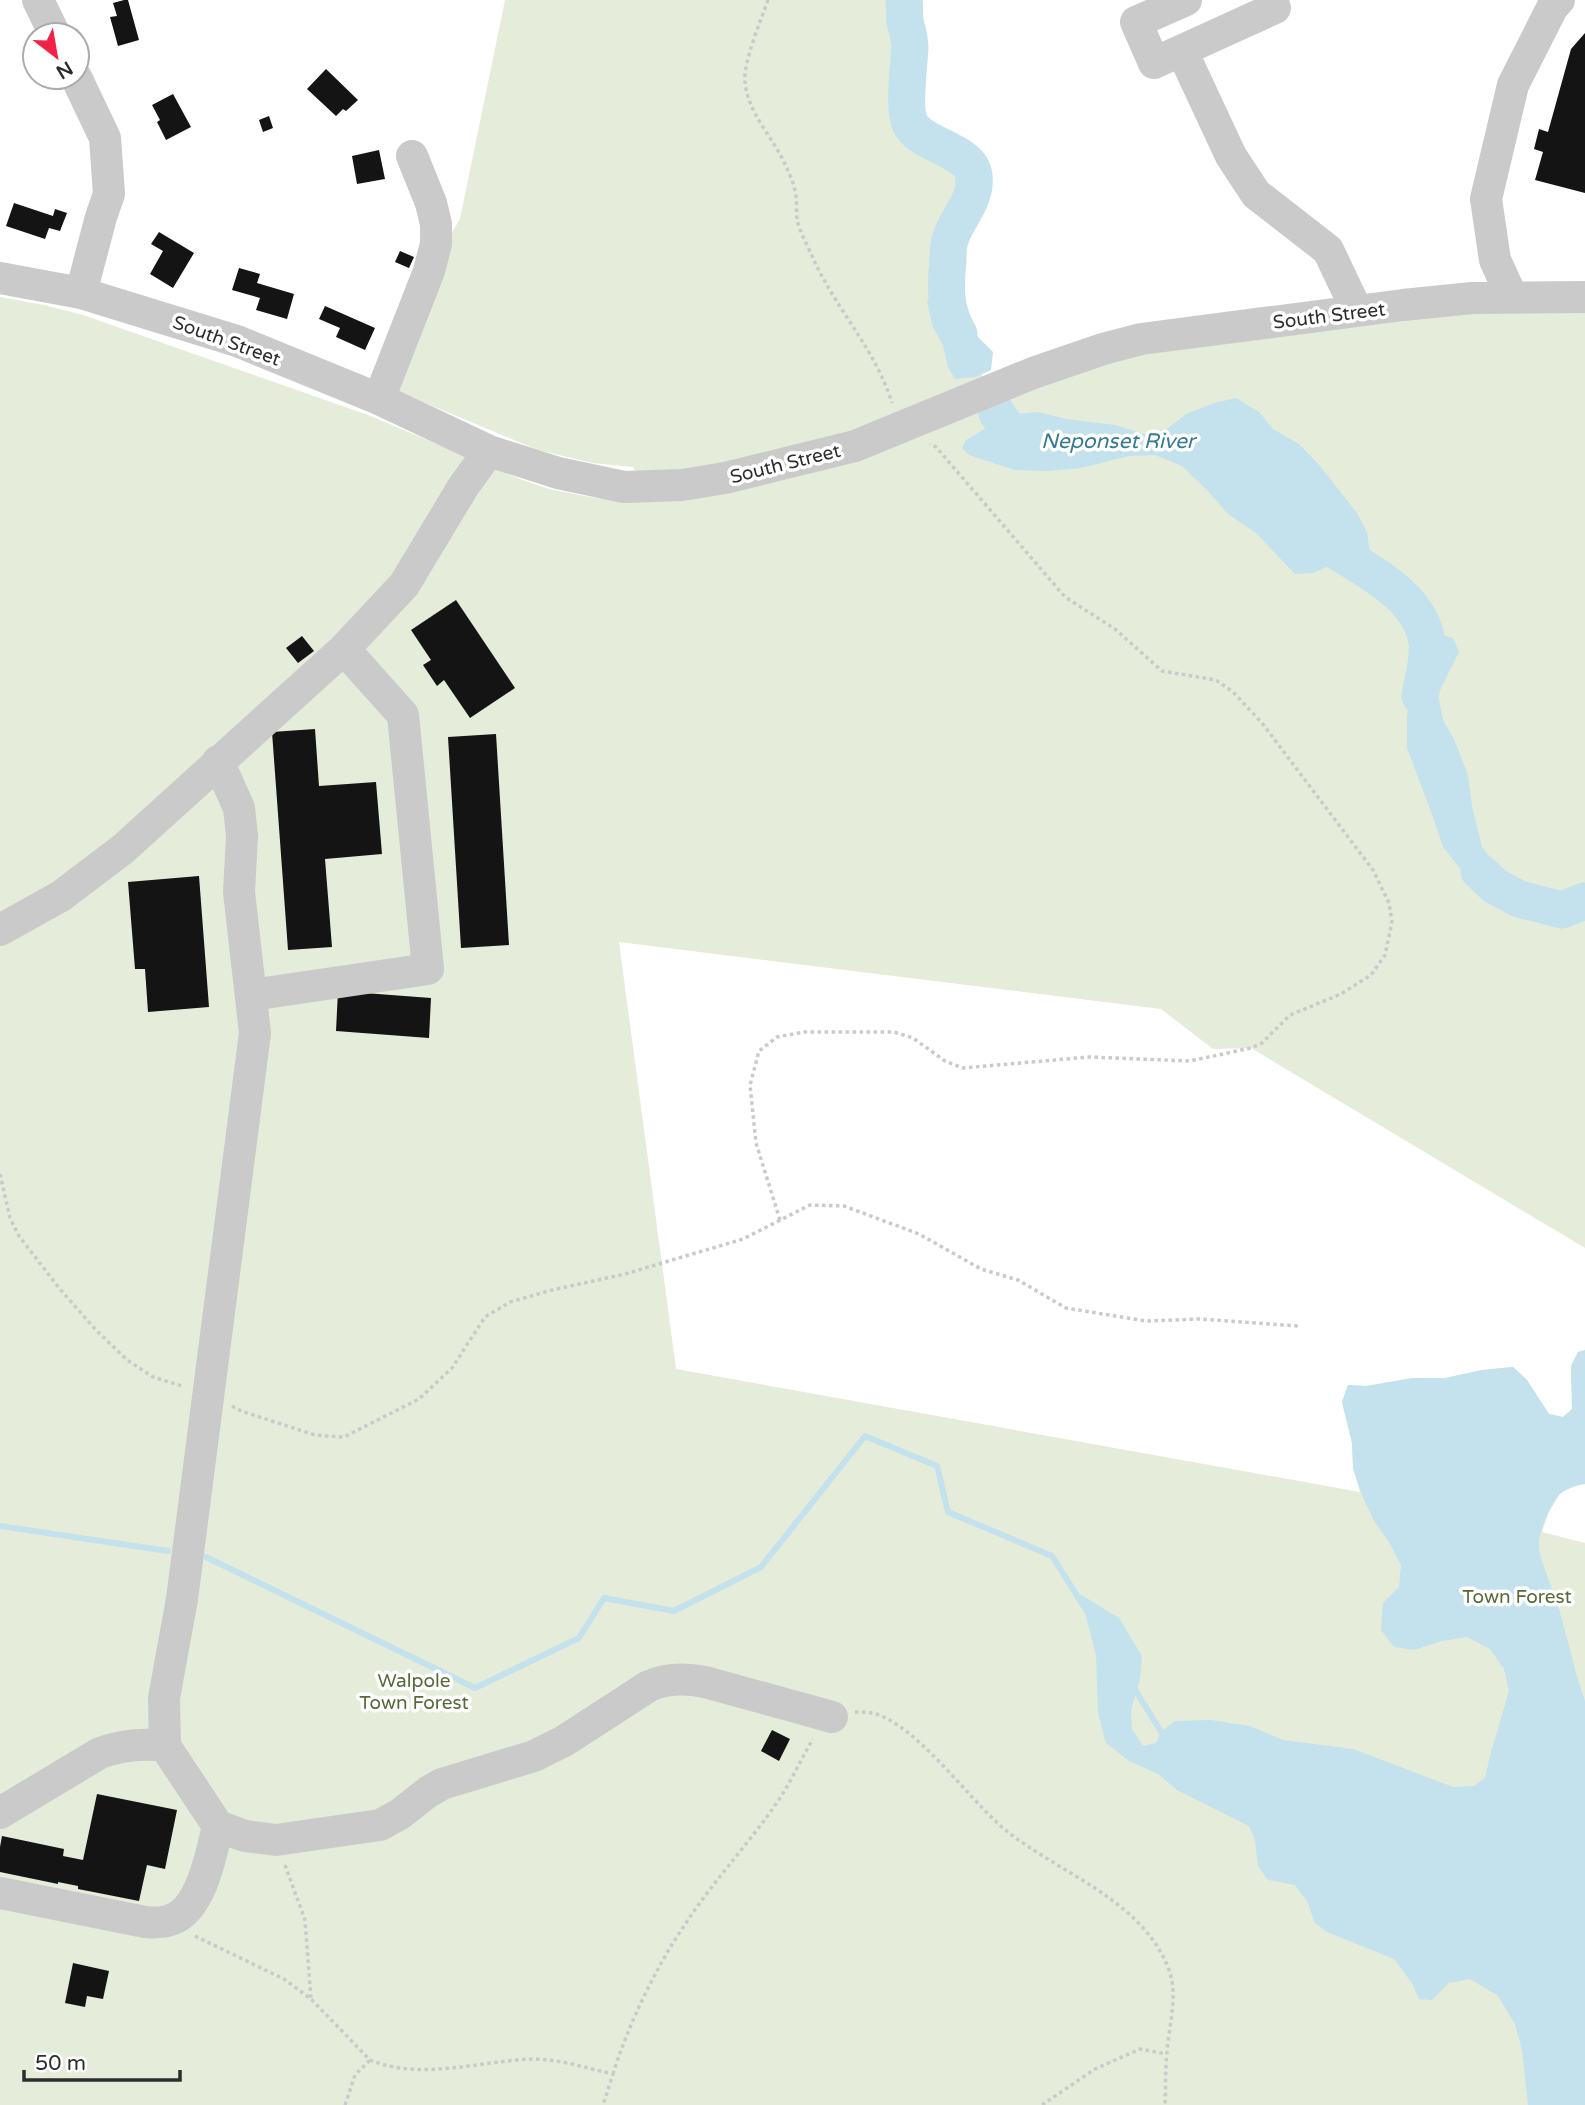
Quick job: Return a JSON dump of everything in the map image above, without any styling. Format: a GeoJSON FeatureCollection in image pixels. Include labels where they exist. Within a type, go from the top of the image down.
{"type":"FeatureCollection","features":[{"type":"Feature","properties":{"kind":"street"},"geometry":{"type":"LineString","coordinates":[[38,0],[48,21]]}},
{"type":"Feature","properties":{"kind":"street"},"geometry":{"type":"LineString","coordinates":[[1186,0],[1136,22],[1154,63],[1275,8],[1271,0]]}},
{"type":"Feature","properties":{"kind":"street"},"geometry":{"type":"LineString","coordinates":[[1512,297],[1495,260],[1486,200],[1513,85],[1552,8],[1559,0]]}},
{"type":"Feature","properties":{"kind":"street"},"geometry":{"type":"LineString","coordinates":[[1182,51],[1231,156],[1256,194],[1328,250],[1357,311]]}},
{"type":"Feature","properties":{"kind":"street"},"geometry":{"type":"LineString","coordinates":[[80,293],[109,194],[105,138],[83,91]]}},
{"type":"Feature","properties":{"kind":"street"},"geometry":{"type":"LineString","coordinates":[[379,399],[429,271],[436,244],[436,224],[412,156]]}},
{"type":"Feature","properties":{"kind":"street","name":"South Street"},"geometry":{"type":"LineString","coordinates":[[0,278],[80,293],[237,341],[379,399],[489,451],[558,473],[624,487],[682,485],[855,446],[1033,373],[1141,339],[1438,302],[1512,297],[1585,297]]}},
{"type":"Feature","properties":{"kind":"street"},"geometry":{"type":"LineString","coordinates":[[0,930],[61,896],[123,849],[344,649],[404,585],[463,487],[489,451]]}},
{"type":"Feature","properties":{"kind":"street"},"geometry":{"type":"LineString","coordinates":[[251,995],[428,969],[403,715],[344,649]]}},
{"type":"Feature","properties":{"kind":"street"},"geometry":{"type":"LineString","coordinates":[[218,761],[239,808],[242,836],[239,891],[255,1033],[182,1599],[165,1689],[163,1714],[166,1746],[218,1826],[245,1836],[276,1840],[380,1825],[442,1784],[534,1756],[564,1741],[649,1686],[665,1680],[688,1679],[714,1684],[832,1717]]}},
{"type":"Feature","properties":{"kind":"street"},"geometry":{"type":"LineString","coordinates":[[0,1813],[100,1753],[134,1744],[166,1746]]}},
{"type":"Feature","properties":{"kind":"street"},"geometry":{"type":"LineString","coordinates":[[0,1893],[145,1922],[165,1922],[180,1915],[192,1903],[205,1873],[218,1826]]}},
{"type":"Feature","properties":{"kind":"path"},"geometry":{"type":"LineString","coordinates":[[768,0],[744,80],[751,107],[779,150],[790,175],[796,197],[797,220],[822,278],[875,362],[887,387],[900,428],[936,447],[1065,597],[1115,629],[1162,671],[1216,680],[1233,692],[1262,723],[1373,870],[1389,904],[1392,922],[1385,955],[1371,975],[1341,995],[1290,1015],[1262,1043],[1251,1048],[1191,1061],[1089,1057],[963,1068],[944,1061],[913,1038],[894,1032],[804,1032],[777,1037],[759,1051],[750,1085],[756,1143],[779,1220]]}},
{"type":"Feature","properties":{"kind":"path"},"geometry":{"type":"LineString","coordinates":[[0,1174],[10,1218],[19,1236],[59,1288],[114,1349],[153,1377],[208,1394],[241,1411],[315,1435],[344,1437],[419,1399],[452,1368],[485,1317],[510,1302],[625,1274],[743,1239],[810,1205],[844,1206],[919,1234],[981,1269],[1018,1280],[1066,1308],[1146,1321],[1199,1319],[1298,1326]]}},
{"type":"Feature","properties":{"kind":"path"},"geometry":{"type":"LineString","coordinates":[[603,2105],[619,2053],[676,1937],[776,1804],[818,1731],[832,1717],[842,1713],[869,1712],[880,1715],[916,1740],[1003,1827],[1101,1893],[1133,1919],[1156,1946],[1173,1981],[1174,1993],[1166,2053],[1165,2105]]}},
{"type":"Feature","properties":{"kind":"path"},"geometry":{"type":"LineString","coordinates":[[276,1840],[305,1920],[311,1999]]}},
{"type":"Feature","properties":{"kind":"path"},"geometry":{"type":"LineString","coordinates":[[165,1922],[284,1979],[311,1999],[370,2060],[381,2064],[414,2070],[535,2059],[574,2064],[613,2074]]}},
{"type":"Feature","properties":{"kind":"path"},"geometry":{"type":"LineString","coordinates":[[1042,2105],[1095,2069],[1140,2049],[1166,2053]]}},
{"type":"Feature","properties":{"kind":"path"},"geometry":{"type":"LineString","coordinates":[[345,2105],[355,2075],[370,2060]]}},
{"type":"Feature","properties":{"kind":"green space","name":"Walpole Town Forest"},"geometry":{"type":"Polygon","coordinates":[[[505,0],[904,0],[910,46],[907,105],[910,124],[924,137],[968,163],[974,172],[974,189],[950,239],[946,294],[989,391],[1066,361],[1585,297],[1585,1248],[1251,1048],[1213,1049],[1161,1009],[619,942],[676,1369],[1360,1492],[1353,1468],[1352,1443],[1342,1402],[1348,1385],[1366,1386],[1413,1378],[1445,1378],[1513,1367],[1527,1380],[1549,1414],[1563,1417],[1572,1409],[1571,1366],[1578,1352],[1585,1350],[1559,1495],[1542,1532],[1585,1543],[1585,2105],[0,2105],[0,297],[83,315],[368,415],[549,489],[595,498],[657,501],[633,467],[593,463],[538,450],[370,380],[460,219],[505,0]]]}},
{"type":"Feature","properties":{"kind":"water"},"geometry":{"type":"Polygon","coordinates":[[[956,284],[964,298],[968,323],[993,352],[991,370],[976,377],[955,379],[948,367],[943,345],[933,327],[927,302],[937,288],[956,284]]]}},
{"type":"Feature","properties":{"kind":"water"},"geometry":{"type":"Polygon","coordinates":[[[1236,398],[1259,412],[1273,429],[1299,444],[1357,513],[1367,532],[1370,553],[1352,573],[1331,565],[1313,573],[1295,574],[1256,533],[1228,514],[1182,466],[1155,455],[1129,456],[1081,468],[1015,470],[969,455],[962,448],[966,440],[1017,414],[1038,412],[1066,419],[1115,425],[1144,434],[1167,429],[1186,414],[1236,398]]]}},
{"type":"Feature","properties":{"kind":"water"},"geometry":{"type":"Polygon","coordinates":[[[1441,635],[1453,638],[1459,652],[1438,694],[1443,720],[1454,739],[1468,775],[1482,847],[1519,899],[1499,902],[1481,895],[1443,847],[1407,748],[1407,717],[1412,678],[1428,645],[1441,635]]]}},
{"type":"Feature","properties":{"kind":"water"},"geometry":{"type":"Polygon","coordinates":[[[1585,1350],[1585,1484],[1568,1489],[1557,1498],[1543,1525],[1539,1550],[1558,1605],[1585,1701],[1585,2105],[1528,2105],[1522,2050],[1515,2024],[1498,1996],[1470,1979],[1449,1983],[1432,2000],[1419,1999],[1412,1983],[1394,1959],[1327,1932],[1315,1923],[1307,1901],[1295,1885],[1268,1880],[1258,1866],[1255,1840],[1249,1826],[1177,1790],[1158,1774],[1129,1761],[1106,1743],[1098,1713],[1096,1655],[1080,1594],[1119,1618],[1142,1656],[1140,1679],[1131,1710],[1132,1729],[1143,1746],[1156,1743],[1161,1732],[1175,1721],[1211,1720],[1250,1726],[1283,1740],[1353,1749],[1453,1787],[1474,1786],[1485,1778],[1509,1691],[1504,1669],[1490,1649],[1467,1637],[1414,1650],[1394,1647],[1381,1630],[1383,1603],[1399,1587],[1401,1565],[1374,1521],[1362,1495],[1353,1468],[1352,1443],[1342,1402],[1348,1385],[1366,1386],[1413,1378],[1445,1378],[1513,1367],[1527,1380],[1549,1414],[1563,1417],[1572,1409],[1571,1366],[1578,1352],[1585,1350]]]}},
{"type":"Feature","properties":{"kind":"building"},"geometry":{"type":"Polygon","coordinates":[[[128,0],[139,40],[118,46],[110,17],[117,16],[113,3],[128,0]]]}},
{"type":"Feature","properties":{"kind":"building"},"geometry":{"type":"Polygon","coordinates":[[[1585,33],[1585,193],[1535,180],[1543,152],[1534,149],[1539,129],[1548,132],[1571,49],[1585,33]]]}},
{"type":"Feature","properties":{"kind":"building"},"geometry":{"type":"Polygon","coordinates":[[[326,69],[358,100],[336,116],[307,89],[326,69]]]}},
{"type":"Feature","properties":{"kind":"building"},"geometry":{"type":"Polygon","coordinates":[[[173,94],[191,127],[166,140],[152,105],[173,94]]]}},
{"type":"Feature","properties":{"kind":"building"},"geometry":{"type":"Polygon","coordinates":[[[269,116],[273,128],[263,132],[259,120],[269,116]]]}},
{"type":"Feature","properties":{"kind":"building"},"geometry":{"type":"Polygon","coordinates":[[[379,150],[385,179],[357,184],[352,156],[379,150]]]}},
{"type":"Feature","properties":{"kind":"building"},"geometry":{"type":"Polygon","coordinates":[[[14,203],[53,216],[55,209],[67,213],[60,231],[49,228],[45,239],[6,226],[14,203]]]}},
{"type":"Feature","properties":{"kind":"building"},"geometry":{"type":"Polygon","coordinates":[[[159,232],[194,253],[173,288],[150,274],[163,251],[151,244],[159,232]]]}},
{"type":"Feature","properties":{"kind":"building"},"geometry":{"type":"Polygon","coordinates":[[[400,251],[414,257],[409,268],[395,262],[400,251]]]}},
{"type":"Feature","properties":{"kind":"building"},"geometry":{"type":"Polygon","coordinates":[[[239,268],[260,274],[257,283],[294,294],[287,319],[256,310],[260,298],[232,290],[239,268]]]}},
{"type":"Feature","properties":{"kind":"building"},"geometry":{"type":"Polygon","coordinates":[[[325,306],[375,328],[365,350],[336,337],[340,328],[319,319],[325,306]]]}},
{"type":"Feature","properties":{"kind":"building"},"geometry":{"type":"Polygon","coordinates":[[[456,600],[515,688],[470,718],[444,680],[437,686],[423,665],[431,660],[411,630],[456,600]]]}},
{"type":"Feature","properties":{"kind":"building"},"geometry":{"type":"Polygon","coordinates":[[[302,636],[314,651],[298,663],[286,648],[302,636]]]}},
{"type":"Feature","properties":{"kind":"building"},"geometry":{"type":"Polygon","coordinates":[[[315,729],[319,786],[376,782],[382,854],[325,859],[332,947],[288,950],[272,732],[315,729]]]}},
{"type":"Feature","properties":{"kind":"building"},"geometry":{"type":"Polygon","coordinates":[[[496,734],[509,945],[461,948],[448,737],[496,734]]]}},
{"type":"Feature","properties":{"kind":"building"},"geometry":{"type":"Polygon","coordinates":[[[199,876],[209,1007],[148,1012],[145,969],[135,969],[128,882],[199,876]]]}},
{"type":"Feature","properties":{"kind":"building"},"geometry":{"type":"Polygon","coordinates":[[[338,991],[431,998],[429,1038],[336,1031],[338,991]]]}},
{"type":"Feature","properties":{"kind":"building"},"geometry":{"type":"Polygon","coordinates":[[[772,1730],[790,1739],[779,1761],[761,1751],[772,1730]]]}},
{"type":"Feature","properties":{"kind":"building"},"geometry":{"type":"Polygon","coordinates":[[[97,1794],[177,1810],[165,1869],[147,1865],[139,1901],[78,1889],[78,1886],[0,1872],[2,1836],[64,1849],[63,1856],[83,1860],[97,1794]]]}},
{"type":"Feature","properties":{"kind":"building"},"geometry":{"type":"Polygon","coordinates":[[[73,1963],[109,1971],[103,1999],[87,1996],[85,2007],[65,2003],[73,1963]]]}},
{"type":"Feature","properties":{"kind":"waterway","name":"Neponset River"},"geometry":{"type":"LineString","coordinates":[[904,0],[910,45],[907,97],[910,123],[915,131],[964,160],[971,167],[974,176],[972,193],[948,248],[947,299],[959,334]]}},
{"type":"Feature","properties":{"kind":"waterway","name":"Neponset River"},"geometry":{"type":"LineString","coordinates":[[997,413],[1015,436],[1042,441]]}},
{"type":"Feature","properties":{"kind":"waterway","name":"Neponset River"},"geometry":{"type":"LineString","coordinates":[[1319,540],[1385,582],[1413,609],[1422,624],[1427,642],[1420,696]]}},
{"type":"Feature","properties":{"kind":"waterway","name":"Neponset River"},"geometry":{"type":"LineString","coordinates":[[1479,871],[1495,886],[1519,899],[1562,910],[1585,901]]}},
{"type":"Feature","properties":{"kind":"waterway"},"geometry":{"type":"LineString","coordinates":[[206,1557],[475,1688],[579,1638],[604,1598],[674,1611],[761,1567],[865,1436],[937,1466],[948,1512],[1052,1556],[1086,1610]]}},
{"type":"Feature","properties":{"kind":"waterway"},"geometry":{"type":"LineString","coordinates":[[0,1526],[168,1551]]}},
{"type":"Feature","properties":{"kind":"waterway"},"geometry":{"type":"LineString","coordinates":[[1132,1685],[1165,1738]]}},
{"type":"Feature","properties":{"kind":"park label","name":"Town Forest"},"geometry":{"type":"Point","coordinates":[1517,1596]}}]}
